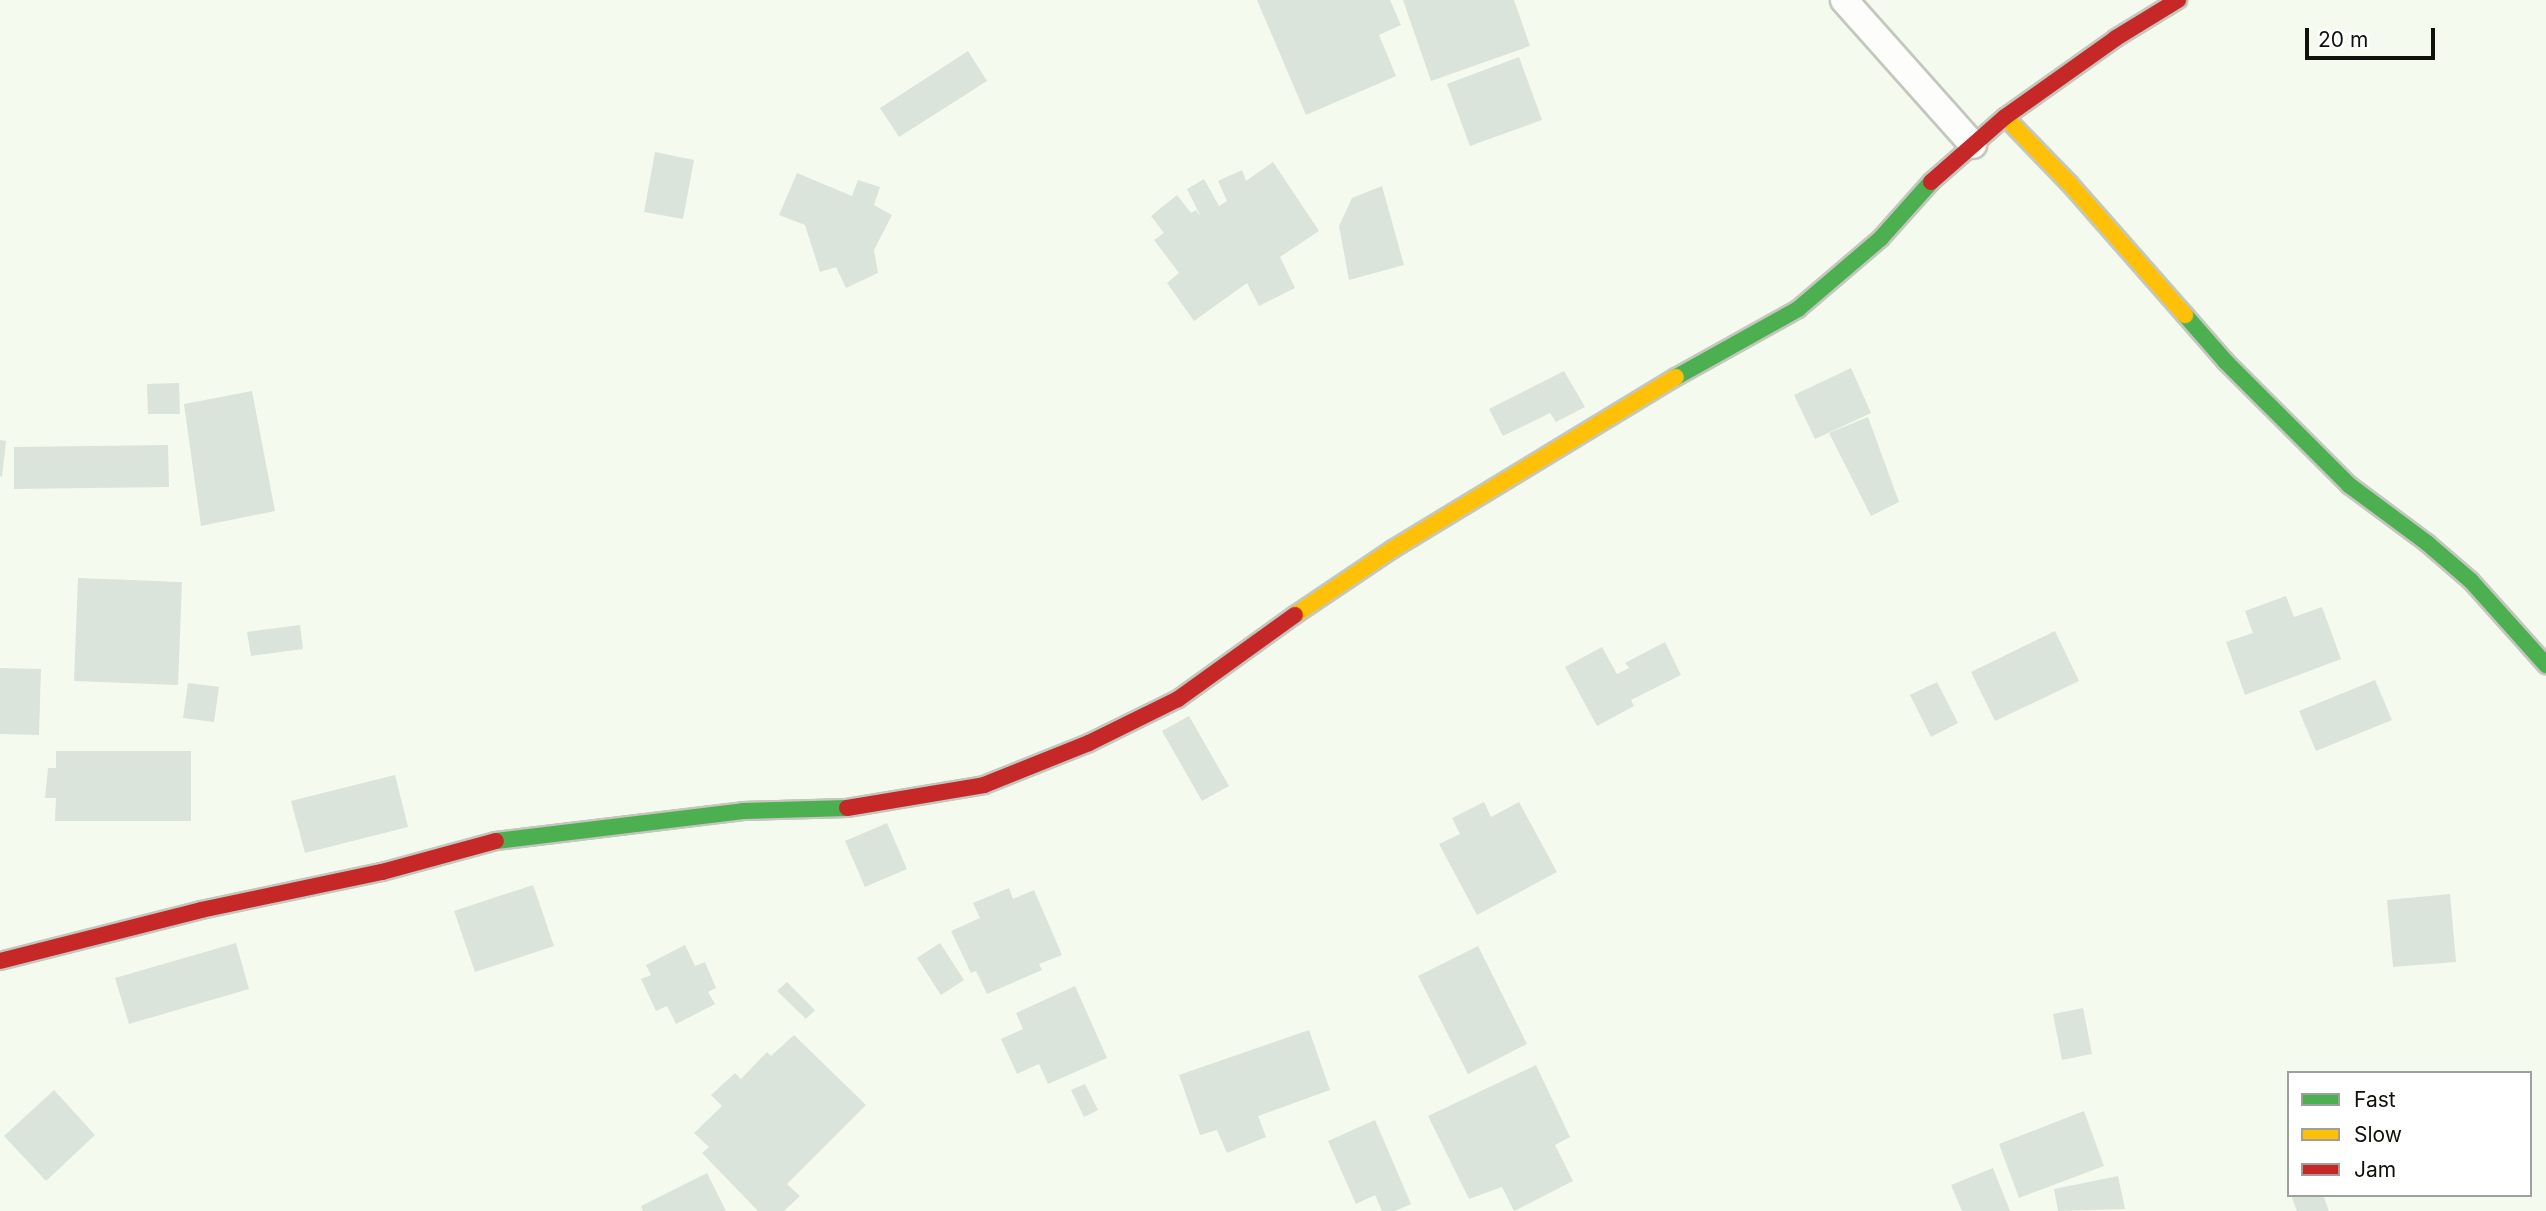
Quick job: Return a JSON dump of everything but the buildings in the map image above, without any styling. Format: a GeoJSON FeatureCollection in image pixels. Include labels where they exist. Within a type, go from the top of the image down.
{"type":"FeatureCollection","features":[{"type":"Feature","properties":{"kind":"street"},"geometry":{"type":"LineString","coordinates":[[0,961],[201,911],[382,872],[511,837],[743,811],[844,808],[984,785],[1089,743],[1178,699],[1273,630],[1393,549],[1675,378],[1798,309],[1881,238],[1938,174],[2005,117],[2116,38],[2178,0]]}},
{"type":"Feature","properties":{"kind":"street"},"geometry":{"type":"LineString","coordinates":[[2005,117],[2069,183],[2226,362],[2349,485],[2427,543],[2471,581],[2546,665]]}},
{"type":"Feature","properties":{"kind":"lane"},"geometry":{"type":"LineString","coordinates":[[1844,0],[1973,145]]}},
{"type":"Feature","properties":{"kind":"traffic: fast"},"geometry":{"type":"LineString","coordinates":[[1676,377],[1798,309],[1881,238],[1931,182]]}},
{"type":"Feature","properties":{"kind":"traffic: fast"},"geometry":{"type":"LineString","coordinates":[[2185,315],[2226,362],[2349,485],[2427,543],[2471,581],[2546,665]]}},
{"type":"Feature","properties":{"kind":"traffic: fast"},"geometry":{"type":"LineString","coordinates":[[496,841],[743,811],[847,808]]}},
{"type":"Feature","properties":{"kind":"traffic: slow"},"geometry":{"type":"LineString","coordinates":[[2005,117],[2069,183],[2185,315]]}},
{"type":"Feature","properties":{"kind":"traffic: slow"},"geometry":{"type":"LineString","coordinates":[[1295,615],[1393,549],[1676,377]]}},
{"type":"Feature","properties":{"kind":"traffic: jam"},"geometry":{"type":"LineString","coordinates":[[1931,182],[2005,117],[2116,38],[2178,0]]}},
{"type":"Feature","properties":{"kind":"traffic: jam"},"geometry":{"type":"LineString","coordinates":[[847,808],[984,785],[1089,743],[1178,699],[1295,615]]}},
{"type":"Feature","properties":{"kind":"traffic: jam"},"geometry":{"type":"LineString","coordinates":[[0,961],[201,910],[382,872],[496,841]]}}]}
